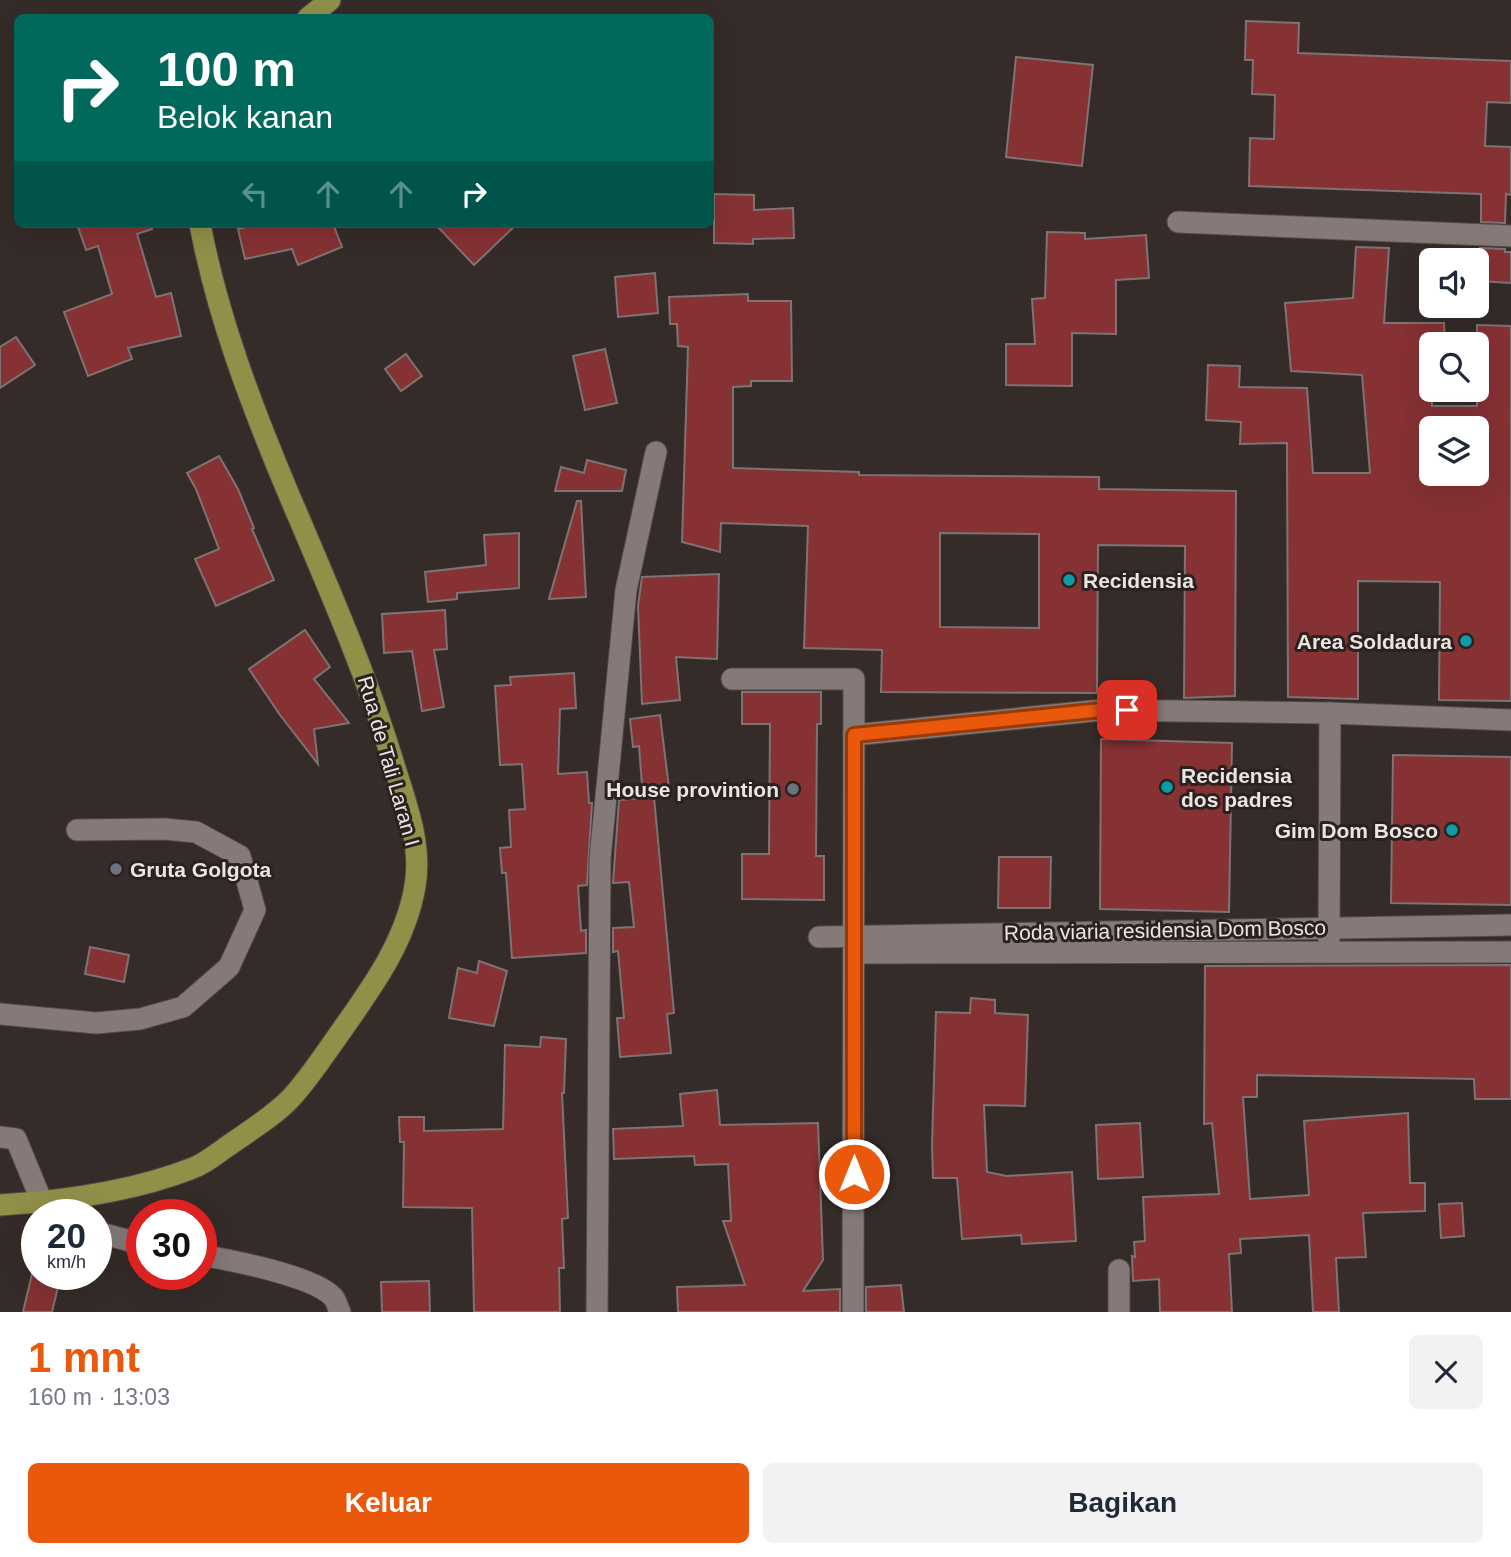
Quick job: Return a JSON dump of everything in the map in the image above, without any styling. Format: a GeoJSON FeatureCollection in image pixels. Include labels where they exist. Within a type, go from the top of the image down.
{"type":"FeatureCollection","features":[{"type":"Feature","properties":{"kind":"main road"},"geometry":{"type":"LineString","coordinates":[[313,14],[330,0]]}},
{"type":"Feature","properties":{"kind":"main road","name":"Rua de Tali Laran I"},"geometry":{"type":"LineString","coordinates":[[59,1199],[139,1185],[196,1167],[290,1099],[375,984],[396,946],[415,887],[418,858],[410,815],[379,714],[354,645],[285,486],[232,346],[201,228]]}},
{"type":"Feature","properties":{"kind":"main road","name":"Rua de Tali Laran I"},"geometry":{"type":"LineString","coordinates":[[0,1205],[21,1204]]}},
{"type":"Feature","properties":{"kind":"street"},"geometry":{"type":"LineString","coordinates":[[1178,222],[1511,236]]}},
{"type":"Feature","properties":{"kind":"street"},"geometry":{"type":"LineString","coordinates":[[597,1312],[600,859],[626,590],[656,452]]}},
{"type":"Feature","properties":{"kind":"street"},"geometry":{"type":"LineString","coordinates":[[732,679],[854,679],[853,1312]]}},
{"type":"Feature","properties":{"kind":"street"},"geometry":{"type":"LineString","coordinates":[[854,735],[1102,710],[1329,713],[1511,720]]}},
{"type":"Feature","properties":{"kind":"street"},"geometry":{"type":"LineString","coordinates":[[1329,713],[1329,953]]}},
{"type":"Feature","properties":{"kind":"street"},"geometry":{"type":"LineString","coordinates":[[0,1014],[96,1023],[140,1019],[183,1007],[229,967],[256,910],[240,856],[196,832],[164,829],[77,830]]}},
{"type":"Feature","properties":{"kind":"street","name":"Roda viaria residensia Dom Bosco"},"geometry":{"type":"LineString","coordinates":[[819,937],[854,945],[1329,927],[1511,925]]}},
{"type":"Feature","properties":{"kind":"street"},"geometry":{"type":"LineString","coordinates":[[854,945],[1329,953],[1511,952]]}},
{"type":"Feature","properties":{"kind":"street"},"geometry":{"type":"LineString","coordinates":[[0,1137],[16,1139],[41,1199]]}},
{"type":"Feature","properties":{"kind":"street"},"geometry":{"type":"LineString","coordinates":[[217,1258],[310,1283],[333,1297],[340,1312]]}},
{"type":"Feature","properties":{"kind":"street"},"geometry":{"type":"LineString","coordinates":[[1119,1270],[1119,1312]]}},
{"type":"Feature","properties":{"kind":"building"},"geometry":{"type":"Polygon","coordinates":[[[1246,21],[1299,23],[1298,53],[1511,61],[1511,103],[1487,102],[1485,146],[1511,147],[1511,195],[1506,194],[1505,223],[1481,222],[1481,194],[1249,186],[1250,138],[1274,139],[1275,95],[1252,94],[1253,60],[1245,60],[1246,21]]]}},
{"type":"Feature","properties":{"kind":"building"},"geometry":{"type":"Polygon","coordinates":[[[1016,57],[1093,65],[1082,166],[1006,157],[1016,57]]]}},
{"type":"Feature","properties":{"kind":"building"},"geometry":{"type":"Polygon","coordinates":[[[714,194],[754,195],[754,210],[793,208],[794,238],[753,239],[753,244],[714,243],[714,194]]]}},
{"type":"Feature","properties":{"kind":"building"},"geometry":{"type":"Polygon","coordinates":[[[78,228],[152,228],[137,234],[156,297],[171,293],[181,336],[128,348],[132,359],[88,376],[64,312],[112,294],[98,246],[86,250],[78,228]]]}},
{"type":"Feature","properties":{"kind":"building"},"geometry":{"type":"Polygon","coordinates":[[[335,228],[342,247],[298,265],[292,249],[245,259],[238,229],[335,228]]]}},
{"type":"Feature","properties":{"kind":"building"},"geometry":{"type":"Polygon","coordinates":[[[439,228],[513,228],[474,265],[439,228]]]}},
{"type":"Feature","properties":{"kind":"building"},"geometry":{"type":"Polygon","coordinates":[[[1047,232],[1085,233],[1085,239],[1146,235],[1149,278],[1116,280],[1116,334],[1072,333],[1072,386],[1006,385],[1006,344],[1035,344],[1032,299],[1045,298],[1047,232]]]}},
{"type":"Feature","properties":{"kind":"building"},"geometry":{"type":"Polygon","coordinates":[[[1356,247],[1389,248],[1384,323],[1444,323],[1444,332],[1419,332],[1419,402],[1432,402],[1432,406],[1477,406],[1477,402],[1489,402],[1489,332],[1477,332],[1477,325],[1511,326],[1511,701],[1439,700],[1440,582],[1358,581],[1358,699],[1288,697],[1287,443],[1240,444],[1241,422],[1206,420],[1208,365],[1240,366],[1239,387],[1307,388],[1313,473],[1370,473],[1362,375],[1291,371],[1285,303],[1353,298],[1356,247]]]}},
{"type":"Feature","properties":{"kind":"building"},"geometry":{"type":"Polygon","coordinates":[[[1489,248],[1511,252],[1511,283],[1489,282],[1489,248]]]}},
{"type":"Feature","properties":{"kind":"building"},"geometry":{"type":"Polygon","coordinates":[[[655,273],[658,313],[618,317],[615,277],[655,273]]]}},
{"type":"Feature","properties":{"kind":"building"},"geometry":{"type":"Polygon","coordinates":[[[748,294],[748,301],[791,301],[792,381],[751,381],[751,386],[733,387],[733,468],[859,472],[859,475],[1099,477],[1099,489],[1236,491],[1235,696],[1184,698],[1185,546],[1098,545],[1097,693],[881,692],[882,650],[804,648],[808,526],[721,523],[720,552],[682,542],[688,347],[678,346],[677,324],[670,324],[669,297],[748,294]],[[940,533],[940,627],[1039,628],[1039,534],[940,533]]]}},
{"type":"Feature","properties":{"kind":"building"},"geometry":{"type":"Polygon","coordinates":[[[16,337],[35,365],[0,388],[0,347],[16,337]]]}},
{"type":"Feature","properties":{"kind":"building"},"geometry":{"type":"Polygon","coordinates":[[[605,349],[617,403],[585,410],[573,356],[605,349]]]}},
{"type":"Feature","properties":{"kind":"building"},"geometry":{"type":"Polygon","coordinates":[[[406,354],[422,376],[401,391],[385,369],[406,354]]]}},
{"type":"Feature","properties":{"kind":"building"},"geometry":{"type":"Polygon","coordinates":[[[219,456],[238,489],[274,580],[216,606],[195,559],[219,549],[187,473],[219,456]]]}},
{"type":"Feature","properties":{"kind":"building"},"geometry":{"type":"Polygon","coordinates":[[[587,460],[626,470],[622,491],[555,491],[561,467],[584,473],[587,460]]]}},
{"type":"Feature","properties":{"kind":"building"},"geometry":{"type":"Polygon","coordinates":[[[577,501],[581,501],[586,597],[549,599],[577,501]]]}},
{"type":"Feature","properties":{"kind":"building"},"geometry":{"type":"Polygon","coordinates":[[[519,533],[519,588],[457,593],[457,599],[428,602],[425,572],[486,565],[484,535],[519,533]]]}},
{"type":"Feature","properties":{"kind":"building"},"geometry":{"type":"Polygon","coordinates":[[[719,574],[717,659],[676,657],[680,700],[642,704],[638,606],[642,577],[719,574]]]}},
{"type":"Feature","properties":{"kind":"building"},"geometry":{"type":"Polygon","coordinates":[[[445,610],[447,649],[434,650],[444,707],[422,711],[412,651],[384,653],[382,614],[445,610]]]}},
{"type":"Feature","properties":{"kind":"building"},"geometry":{"type":"Polygon","coordinates":[[[305,630],[330,667],[314,679],[349,723],[314,729],[318,764],[249,669],[305,630]]]}},
{"type":"Feature","properties":{"kind":"building"},"geometry":{"type":"Polygon","coordinates":[[[574,673],[576,708],[560,709],[558,774],[587,772],[589,803],[592,803],[587,885],[578,886],[581,931],[586,930],[586,953],[512,958],[506,873],[502,873],[500,848],[511,847],[509,810],[525,809],[522,764],[500,765],[495,686],[511,685],[510,677],[574,673]]]}},
{"type":"Feature","properties":{"kind":"building","name":"House provintion"},"geometry":{"type":"Polygon","coordinates":[[[742,692],[821,692],[821,724],[817,724],[816,856],[824,856],[824,900],[742,899],[742,854],[769,854],[770,724],[742,724],[742,692]]]}},
{"type":"Feature","properties":{"kind":"building"},"geometry":{"type":"Polygon","coordinates":[[[660,715],[670,796],[654,797],[674,1013],[667,1014],[671,1053],[620,1057],[617,1018],[624,1018],[618,951],[613,952],[613,928],[634,927],[629,882],[613,883],[619,800],[643,798],[639,746],[633,747],[630,719],[660,715]]]}},
{"type":"Feature","properties":{"kind":"building","name":"Recidensia dos padres"},"geometry":{"type":"Polygon","coordinates":[[[1101,739],[1232,743],[1229,912],[1100,909],[1101,739]]]}},
{"type":"Feature","properties":{"kind":"building","name":"Gim Dom Bosco"},"geometry":{"type":"Polygon","coordinates":[[[1393,755],[1511,757],[1511,905],[1391,903],[1393,755]]]}},
{"type":"Feature","properties":{"kind":"building"},"geometry":{"type":"Polygon","coordinates":[[[999,857],[1051,857],[1050,908],[998,908],[999,857]]]}},
{"type":"Feature","properties":{"kind":"building"},"geometry":{"type":"Polygon","coordinates":[[[90,947],[129,955],[124,982],[85,974],[90,947]]]}},
{"type":"Feature","properties":{"kind":"building"},"geometry":{"type":"Polygon","coordinates":[[[479,961],[507,971],[494,1026],[449,1018],[458,968],[477,973],[479,961]]]}},
{"type":"Feature","properties":{"kind":"building"},"geometry":{"type":"Polygon","coordinates":[[[1511,965],[1511,1099],[1475,1099],[1474,1079],[1257,1075],[1257,1097],[1243,1097],[1250,1199],[1309,1195],[1304,1121],[1408,1113],[1410,1183],[1425,1183],[1425,1211],[1363,1213],[1366,1257],[1336,1258],[1339,1312],[1313,1312],[1309,1235],[1240,1239],[1241,1253],[1229,1254],[1232,1312],[1160,1312],[1159,1279],[1133,1281],[1134,1242],[1145,1241],[1143,1197],[1219,1194],[1212,1123],[1204,1124],[1205,966],[1511,965]]]}},
{"type":"Feature","properties":{"kind":"building"},"geometry":{"type":"Polygon","coordinates":[[[971,998],[995,1000],[995,1013],[1028,1015],[1025,1106],[984,1105],[987,1172],[1007,1176],[1072,1172],[1076,1241],[1022,1244],[1021,1235],[962,1239],[957,1178],[933,1178],[936,1012],[970,1013],[971,998]]]}},
{"type":"Feature","properties":{"kind":"building"},"geometry":{"type":"Polygon","coordinates":[[[541,1037],[566,1039],[562,1093],[568,1218],[562,1219],[564,1268],[559,1268],[560,1312],[474,1312],[472,1208],[403,1207],[404,1142],[400,1142],[399,1117],[424,1117],[424,1131],[503,1129],[505,1045],[540,1047],[541,1037]]]}},
{"type":"Feature","properties":{"kind":"building"},"geometry":{"type":"Polygon","coordinates":[[[717,1090],[720,1125],[818,1123],[823,1260],[803,1291],[840,1289],[840,1312],[678,1312],[677,1287],[745,1285],[723,1221],[731,1221],[728,1164],[695,1165],[694,1156],[614,1159],[613,1129],[683,1126],[680,1094],[717,1090]]]}},
{"type":"Feature","properties":{"kind":"building"},"geometry":{"type":"Polygon","coordinates":[[[1140,1123],[1143,1177],[1098,1179],[1096,1125],[1140,1123]]]}},
{"type":"Feature","properties":{"kind":"building"},"geometry":{"type":"Polygon","coordinates":[[[1462,1203],[1464,1236],[1441,1238],[1439,1204],[1462,1203]]]}},
{"type":"Feature","properties":{"kind":"building"},"geometry":{"type":"Polygon","coordinates":[[[429,1281],[430,1312],[382,1312],[381,1282],[429,1281]]]}},
{"type":"Feature","properties":{"kind":"building"},"geometry":{"type":"Polygon","coordinates":[[[901,1285],[904,1312],[866,1312],[866,1287],[901,1285]]]}},
{"type":"Feature","properties":{"kind":"building"},"geometry":{"type":"Polygon","coordinates":[[[28,1290],[57,1290],[52,1312],[23,1312],[28,1290]]]}},
{"type":"Feature","properties":{"kind":"place","name":"Recidensia"},"geometry":{"type":"Point","coordinates":[1069,580]}},
{"type":"Feature","properties":{"kind":"place","name":"Area Soldadura"},"geometry":{"type":"Point","coordinates":[1466,641]}},
{"type":"Feature","properties":{"kind":"place","name":"Recidensia dos padres"},"geometry":{"type":"Point","coordinates":[1167,787]}},
{"type":"Feature","properties":{"kind":"place","name":"House provintion"},"geometry":{"type":"Point","coordinates":[793,789]}},
{"type":"Feature","properties":{"kind":"place","name":"Gim Dom Bosco"},"geometry":{"type":"Point","coordinates":[1452,830]}},
{"type":"Feature","properties":{"kind":"place","name":"Gruta Golgota"},"geometry":{"type":"Point","coordinates":[116,869]}},
{"type":"Feature","properties":{"kind":"route"},"geometry":{"type":"LineString","coordinates":[[854,1174],[854,735],[1102,710],[1127,710]]}}]}
